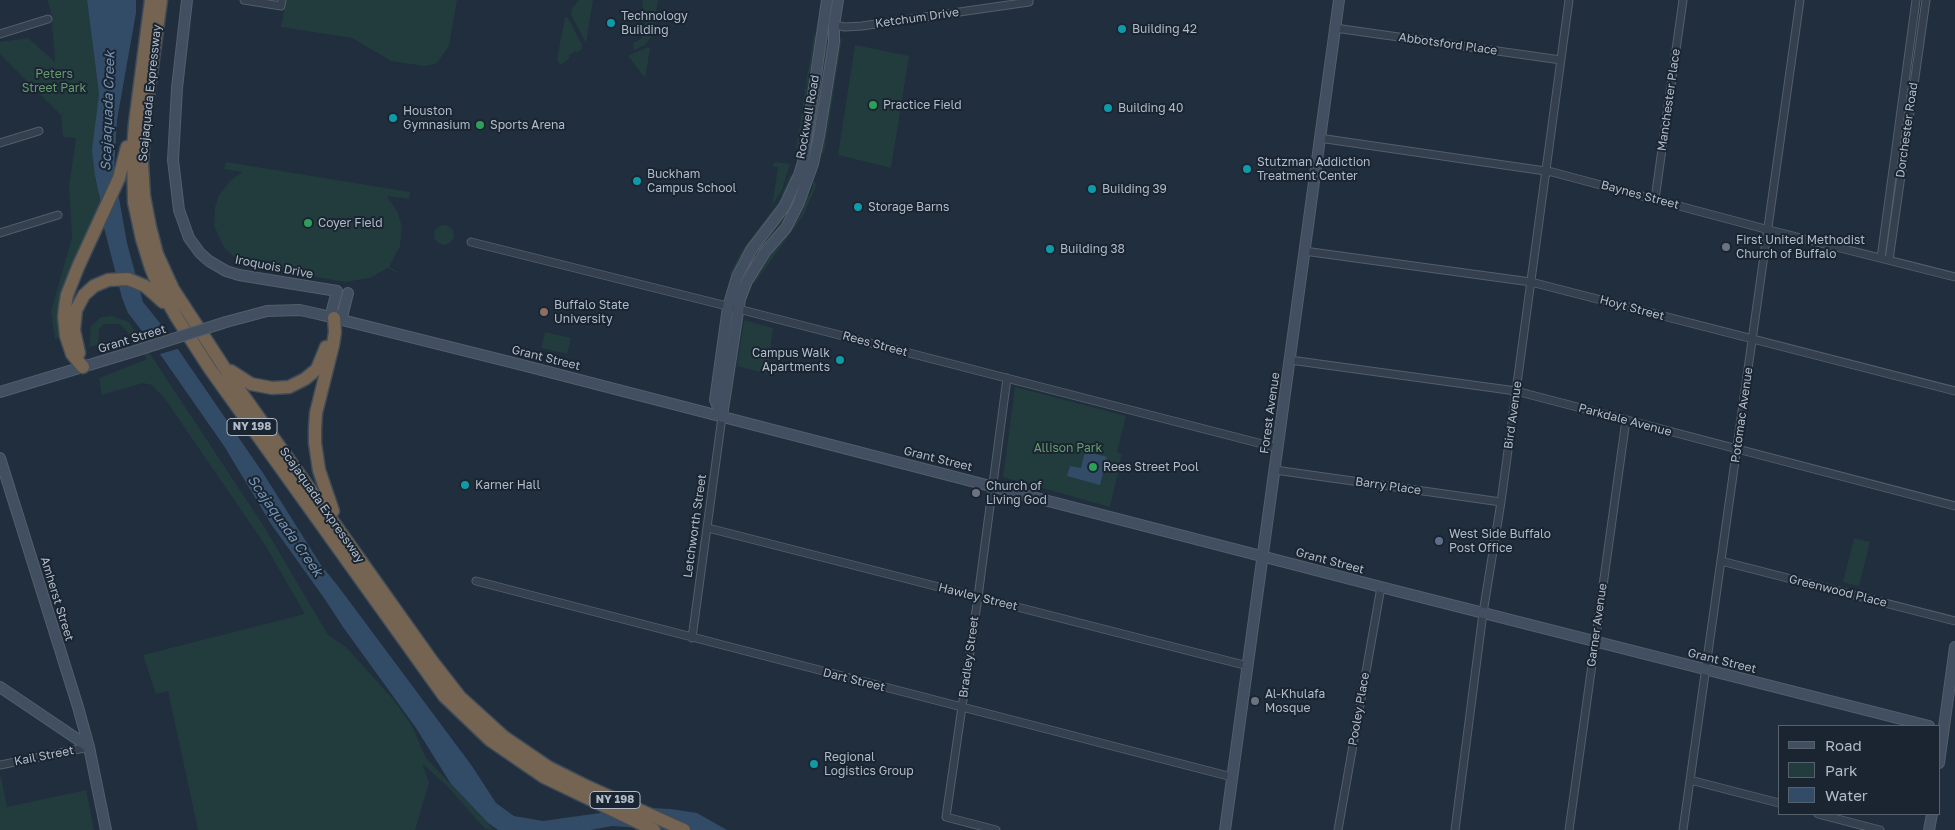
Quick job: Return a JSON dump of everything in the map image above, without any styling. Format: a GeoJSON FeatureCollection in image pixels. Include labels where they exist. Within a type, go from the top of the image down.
{"type":"FeatureCollection","features":[{"type":"Feature","properties":{"kind":"highway","name":"Scajaquada Expressway"},"geometry":{"type":"LineString","coordinates":[[151,0],[135,123],[133,149],[134,202],[142,239],[158,285],[177,318],[210,369],[444,696],[490,740],[654,830]]}},
{"type":"Feature","properties":{"kind":"highway","name":"Scajaquada Expressway"},"geometry":{"type":"LineString","coordinates":[[160,0],[144,126],[142,163],[144,196],[157,254],[173,289],[221,363],[432,661],[460,697],[546,772],[586,786],[684,830]]}},
{"type":"Feature","properties":{"kind":"highway"},"geometry":{"type":"LineString","coordinates":[[83,367],[72,354],[66,336],[65,307],[74,276],[119,178],[135,123]]}},
{"type":"Feature","properties":{"kind":"highway"},"geometry":{"type":"LineString","coordinates":[[83,367],[74,330],[76,310],[84,295],[94,286],[114,278],[128,279],[146,286],[177,318]]}},
{"type":"Feature","properties":{"kind":"highway"},"geometry":{"type":"LineString","coordinates":[[221,363],[239,378],[251,384],[272,388],[289,387],[305,379],[317,369],[327,344],[334,318]]}},
{"type":"Feature","properties":{"kind":"highway"},"geometry":{"type":"LineString","coordinates":[[334,318],[335,332],[316,413],[315,444],[324,486],[340,529]]}},
{"type":"Feature","properties":{"kind":"street","name":"Iroquois Drive"},"geometry":{"type":"LineString","coordinates":[[187,0],[177,88],[173,160],[179,210],[189,238],[205,257],[226,271],[248,277],[337,291],[332,310],[334,318]]}},
{"type":"Feature","properties":{"kind":"street"},"geometry":{"type":"LineString","coordinates":[[244,0],[281,6],[282,0]]}},
{"type":"Feature","properties":{"kind":"street","name":"Rockwell Road"},"geometry":{"type":"LineString","coordinates":[[733,308],[737,278],[751,250],[784,207],[803,162],[827,0]]}},
{"type":"Feature","properties":{"kind":"street","name":"Rockwell Road"},"geometry":{"type":"LineString","coordinates":[[733,308],[740,299],[747,281],[765,252],[786,228],[798,205],[813,164],[834,42],[834,25],[838,0]]}},
{"type":"Feature","properties":{"kind":"street","name":"Forest Avenue"},"geometry":{"type":"LineString","coordinates":[[1225,830],[1339,0]]}},
{"type":"Feature","properties":{"kind":"street","name":"Bird Avenue"},"geometry":{"type":"LineString","coordinates":[[1455,830],[1483,613],[1501,502],[1569,0]]}},
{"type":"Feature","properties":{"kind":"street","name":"Manchester Place"},"geometry":{"type":"LineString","coordinates":[[1655,199],[1683,0]]}},
{"type":"Feature","properties":{"kind":"street","name":"Potomac Avenue"},"geometry":{"type":"LineString","coordinates":[[1683,830],[1800,0]]}},
{"type":"Feature","properties":{"kind":"street","name":"Dorchester Road"},"geometry":{"type":"LineString","coordinates":[[1881,258],[1916,0]]}},
{"type":"Feature","properties":{"kind":"street","name":"Dorchester Road"},"geometry":{"type":"LineString","coordinates":[[1889,260],[1926,0]]}},
{"type":"Feature","properties":{"kind":"street","name":"Ketchum Drive"},"geometry":{"type":"LineString","coordinates":[[834,25],[845,27],[862,26],[1029,1]]}},
{"type":"Feature","properties":{"kind":"street"},"geometry":{"type":"LineString","coordinates":[[0,34],[48,19]]}},
{"type":"Feature","properties":{"kind":"street","name":"Abbotsford Place"},"geometry":{"type":"LineString","coordinates":[[1335,28],[1561,60]]}},
{"type":"Feature","properties":{"kind":"street"},"geometry":{"type":"LineString","coordinates":[[1909,50],[1918,52]]}},
{"type":"Feature","properties":{"kind":"street"},"geometry":{"type":"LineString","coordinates":[[0,143],[39,131]]}},
{"type":"Feature","properties":{"kind":"street","name":"Baynes Street"},"geometry":{"type":"LineString","coordinates":[[1319,138],[1546,171],[1955,277]]}},
{"type":"Feature","properties":{"kind":"street"},"geometry":{"type":"LineString","coordinates":[[1896,146],[1905,148]]}},
{"type":"Feature","properties":{"kind":"street"},"geometry":{"type":"LineString","coordinates":[[0,233],[58,215]]}},
{"type":"Feature","properties":{"kind":"street","name":"Rees Street"},"geometry":{"type":"LineString","coordinates":[[471,242],[1278,448]]}},
{"type":"Feature","properties":{"kind":"street","name":"Hoyt Street"},"geometry":{"type":"LineString","coordinates":[[1304,251],[1531,282],[1955,391]]}},
{"type":"Feature","properties":{"kind":"street"},"geometry":{"type":"LineString","coordinates":[[334,318],[343,313],[348,293]]}},
{"type":"Feature","properties":{"kind":"street","name":"Letchworth Street"},"geometry":{"type":"LineString","coordinates":[[692,638],[722,417],[733,308]]}},
{"type":"Feature","properties":{"kind":"street","name":"Grant Street"},"geometry":{"type":"LineString","coordinates":[[0,392],[251,314],[300,310],[522,364],[1381,587],[1925,725]]}},
{"type":"Feature","properties":{"kind":"street","name":"Parkdale Avenue"},"geometry":{"type":"LineString","coordinates":[[1290,360],[1516,392],[1955,506]]}},
{"type":"Feature","properties":{"kind":"street","name":"Bradley Street"},"geometry":{"type":"LineString","coordinates":[[996,830],[946,817],[1007,378]]}},
{"type":"Feature","properties":{"kind":"street","name":"Garner Avenue"},"geometry":{"type":"LineString","coordinates":[[1569,830],[1626,420]]}},
{"type":"Feature","properties":{"kind":"street","name":"Amherst Street"},"geometry":{"type":"LineString","coordinates":[[0,458],[78,707],[89,747],[106,830]]}},
{"type":"Feature","properties":{"kind":"street","name":"Barry Place"},"geometry":{"type":"LineString","coordinates":[[1275,470],[1501,502]]}},
{"type":"Feature","properties":{"kind":"street","name":"Hawley Street"},"geometry":{"type":"LineString","coordinates":[[708,528],[1248,666]]}},
{"type":"Feature","properties":{"kind":"street","name":"Greenwood Place"},"geometry":{"type":"LineString","coordinates":[[1721,561],[1955,621]]}},
{"type":"Feature","properties":{"kind":"street","name":"Dart Street"},"geometry":{"type":"LineString","coordinates":[[476,581],[1232,777]]}},
{"type":"Feature","properties":{"kind":"street","name":"Pooley Place"},"geometry":{"type":"LineString","coordinates":[[1338,830],[1381,587]]}},
{"type":"Feature","properties":{"kind":"street"},"geometry":{"type":"LineString","coordinates":[[1940,746],[1955,647]]}},
{"type":"Feature","properties":{"kind":"street"},"geometry":{"type":"LineString","coordinates":[[0,687],[89,747]]}},
{"type":"Feature","properties":{"kind":"street"},"geometry":{"type":"LineString","coordinates":[[1941,729],[1955,733]]}},
{"type":"Feature","properties":{"kind":"street","name":"Kail Street"},"geometry":{"type":"LineString","coordinates":[[0,765],[89,747]]}},
{"type":"Feature","properties":{"kind":"street"},"geometry":{"type":"LineString","coordinates":[[1690,780],[1778,803]]}},
{"type":"Feature","properties":{"kind":"street"},"geometry":{"type":"LineString","coordinates":[[1822,815],[1880,830]]}},
{"type":"Feature","properties":{"kind":"street"},"geometry":{"type":"LineString","coordinates":[[1929,830],[1932,815]]}},
{"type":"Feature","properties":{"kind":"green space","name":"Peters Street Park"},"geometry":{"type":"Polygon","coordinates":[[[47,0],[87,0],[99,94],[95,176],[101,204],[64,285],[60,298],[62,336],[55,339],[51,311],[72,238],[69,186],[76,138],[63,137],[61,115],[0,54],[0,42],[28,38],[55,62],[51,11],[47,0]]]}},
{"type":"Feature","properties":{"kind":"green space"},"geometry":{"type":"Polygon","coordinates":[[[286,0],[457,0],[449,46],[435,64],[424,66],[391,61],[352,38],[281,27],[286,0]]]}},
{"type":"Feature","properties":{"kind":"green space"},"geometry":{"type":"Polygon","coordinates":[[[579,0],[593,0],[586,43],[571,15],[572,8],[579,0]]]}},
{"type":"Feature","properties":{"kind":"green space"},"geometry":{"type":"Polygon","coordinates":[[[643,0],[658,0],[653,30],[651,37],[645,45],[634,50],[633,43],[641,39],[645,31],[646,16],[642,6],[643,0]]]}},
{"type":"Feature","properties":{"kind":"green space"},"geometry":{"type":"Polygon","coordinates":[[[565,17],[568,18],[582,45],[581,50],[569,55],[570,58],[560,65],[557,59],[565,17]]]}},
{"type":"Feature","properties":{"kind":"green space"},"geometry":{"type":"Polygon","coordinates":[[[814,33],[816,35],[798,148],[796,149],[814,33]]]}},
{"type":"Feature","properties":{"kind":"green space"},"geometry":{"type":"Polygon","coordinates":[[[830,37],[817,124],[809,149],[825,38],[830,37]]]}},
{"type":"Feature","properties":{"kind":"green space"},"geometry":{"type":"Polygon","coordinates":[[[839,39],[842,39],[824,153],[821,152],[839,39]]]}},
{"type":"Feature","properties":{"kind":"green space","name":"Practice Field"},"geometry":{"type":"Polygon","coordinates":[[[855,45],[909,56],[891,168],[838,155],[855,45]]]}},
{"type":"Feature","properties":{"kind":"green space"},"geometry":{"type":"Polygon","coordinates":[[[648,47],[650,49],[645,78],[629,55],[648,47]]]}},
{"type":"Feature","properties":{"kind":"green space","name":"Coyer Field"},"geometry":{"type":"Polygon","coordinates":[[[226,162],[410,192],[409,199],[387,196],[398,213],[402,227],[400,246],[389,267],[406,276],[387,268],[370,278],[345,282],[253,266],[237,260],[223,246],[214,225],[215,207],[219,195],[231,180],[243,172],[224,169],[226,162]]]}},
{"type":"Feature","properties":{"kind":"green space"},"geometry":{"type":"Polygon","coordinates":[[[775,162],[790,164],[782,190],[772,206],[778,167],[772,166],[775,162]]]}},
{"type":"Feature","properties":{"kind":"green space"},"geometry":{"type":"Polygon","coordinates":[[[790,175],[793,176],[778,208],[745,250],[732,276],[730,273],[741,252],[779,201],[790,175]]]}},
{"type":"Feature","properties":{"kind":"green space"},"geometry":{"type":"Polygon","coordinates":[[[801,178],[800,187],[785,222],[736,297],[743,273],[753,254],[801,178]]]}},
{"type":"Feature","properties":{"kind":"green space"},"geometry":{"type":"Polygon","coordinates":[[[812,181],[817,184],[803,216],[753,284],[767,258],[790,231],[801,214],[804,208],[803,202],[810,194],[813,186],[812,181]]]}},
{"type":"Feature","properties":{"kind":"green space"},"geometry":{"type":"Polygon","coordinates":[[[444,225],[451,228],[454,235],[451,242],[444,245],[437,242],[434,235],[437,228],[444,225]]]}},
{"type":"Feature","properties":{"kind":"green space"},"geometry":{"type":"Polygon","coordinates":[[[112,316],[129,322],[265,528],[328,635],[346,647],[393,699],[412,726],[426,758],[494,830],[485,829],[448,787],[422,763],[429,783],[415,830],[198,830],[168,691],[156,694],[143,655],[305,614],[265,545],[165,399],[152,385],[143,383],[102,395],[99,378],[147,359],[120,324],[104,324],[99,329],[98,345],[89,347],[91,326],[101,317],[112,316]]]}},
{"type":"Feature","properties":{"kind":"green space"},"geometry":{"type":"Polygon","coordinates":[[[744,320],[773,328],[767,374],[737,366],[744,320]]]}},
{"type":"Feature","properties":{"kind":"green space"},"geometry":{"type":"Polygon","coordinates":[[[545,332],[571,338],[567,354],[541,348],[545,332]]]}},
{"type":"Feature","properties":{"kind":"green space","name":"Allison Park"},"geometry":{"type":"Polygon","coordinates":[[[1015,387],[1126,416],[1117,452],[1122,454],[1110,507],[1003,477],[1015,387]]]}},
{"type":"Feature","properties":{"kind":"green space"},"geometry":{"type":"Polygon","coordinates":[[[1854,538],[1870,542],[1859,586],[1843,582],[1854,538]]]}},
{"type":"Feature","properties":{"kind":"green space"},"geometry":{"type":"Polygon","coordinates":[[[0,773],[7,807],[86,790],[94,830],[0,830],[0,773]]]}},
{"type":"Feature","properties":{"kind":"water","name":"Scajaquada Creek"},"geometry":{"type":"Polygon","coordinates":[[[87,0],[136,0],[136,13],[117,120],[114,170],[127,243],[143,302],[160,323],[263,473],[321,565],[472,766],[496,803],[514,816],[543,821],[600,813],[616,806],[671,809],[697,813],[727,830],[668,830],[612,826],[591,830],[498,830],[488,823],[451,784],[416,728],[271,524],[224,446],[162,357],[128,313],[122,298],[103,224],[95,176],[92,150],[99,94],[87,0]]]}},
{"type":"Feature","properties":{"kind":"water","name":"Rees Street Pool"},"geometry":{"type":"Polygon","coordinates":[[[1085,451],[1107,457],[1100,485],[1067,476],[1070,466],[1081,468],[1085,451]]]}},
{"type":"Feature","properties":{"kind":"pier"},"geometry":{"type":"Polygon","coordinates":[[[166,327],[180,348],[157,355],[142,335],[166,327]]]}},
{"type":"Feature","properties":{"kind":"place","name":"Technology Building"},"geometry":{"type":"Point","coordinates":[611,23]}},
{"type":"Feature","properties":{"kind":"place","name":"Building 42"},"geometry":{"type":"Point","coordinates":[1122,29]}},
{"type":"Feature","properties":{"kind":"place","name":"Practice Field"},"geometry":{"type":"Point","coordinates":[873,105]}},
{"type":"Feature","properties":{"kind":"place","name":"Building 40"},"geometry":{"type":"Point","coordinates":[1108,108]}},
{"type":"Feature","properties":{"kind":"place","name":"Houston Gymnasium"},"geometry":{"type":"Point","coordinates":[393,118]}},
{"type":"Feature","properties":{"kind":"place","name":"Sports Arena"},"geometry":{"type":"Point","coordinates":[480,125]}},
{"type":"Feature","properties":{"kind":"place","name":"Stutzman Addiction Treatment Center"},"geometry":{"type":"Point","coordinates":[1247,169]}},
{"type":"Feature","properties":{"kind":"place","name":"Buckham Campus School"},"geometry":{"type":"Point","coordinates":[637,181]}},
{"type":"Feature","properties":{"kind":"place","name":"Building 39"},"geometry":{"type":"Point","coordinates":[1092,189]}},
{"type":"Feature","properties":{"kind":"place","name":"Storage Barns"},"geometry":{"type":"Point","coordinates":[858,207]}},
{"type":"Feature","properties":{"kind":"place","name":"Coyer Field"},"geometry":{"type":"Point","coordinates":[308,223]}},
{"type":"Feature","properties":{"kind":"place","name":"First United Methodist Church of Buffalo"},"geometry":{"type":"Point","coordinates":[1726,247]}},
{"type":"Feature","properties":{"kind":"place","name":"Building 38"},"geometry":{"type":"Point","coordinates":[1050,249]}},
{"type":"Feature","properties":{"kind":"place","name":"Buffalo State University"},"geometry":{"type":"Point","coordinates":[544,312]}},
{"type":"Feature","properties":{"kind":"place","name":"Campus Walk Apartments"},"geometry":{"type":"Point","coordinates":[840,360]}},
{"type":"Feature","properties":{"kind":"place","name":"Rees Street Pool"},"geometry":{"type":"Point","coordinates":[1093,467]}},
{"type":"Feature","properties":{"kind":"place","name":"Karner Hall"},"geometry":{"type":"Point","coordinates":[465,485]}},
{"type":"Feature","properties":{"kind":"place","name":"Church of Living God"},"geometry":{"type":"Point","coordinates":[976,493]}},
{"type":"Feature","properties":{"kind":"place","name":"West Side Buffalo Post Office"},"geometry":{"type":"Point","coordinates":[1439,541]}},
{"type":"Feature","properties":{"kind":"place","name":"Al-Khulafa Mosque"},"geometry":{"type":"Point","coordinates":[1255,701]}},
{"type":"Feature","properties":{"kind":"place","name":"Regional Logistics Group"},"geometry":{"type":"Point","coordinates":[814,764]}}]}
